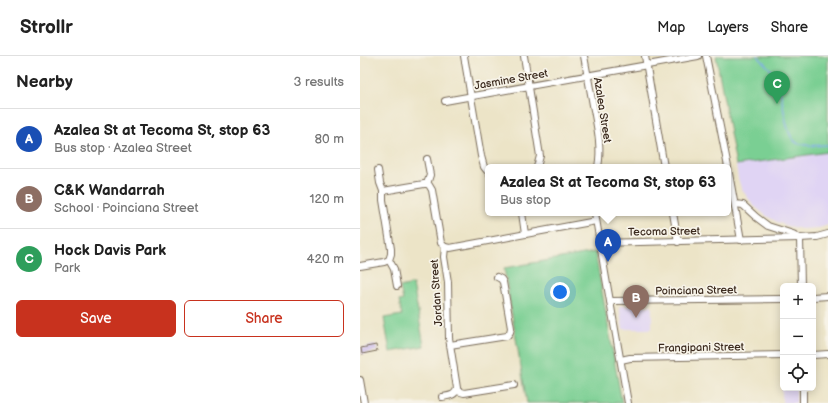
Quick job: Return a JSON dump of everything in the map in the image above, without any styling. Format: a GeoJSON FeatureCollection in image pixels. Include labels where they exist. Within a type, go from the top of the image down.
{"type":"FeatureCollection","features":[{"type":"Feature","properties":{"kind":"street"},"geometry":{"type":"LineString","coordinates":[[464,56],[481,156],[485,168]]}},
{"type":"Feature","properties":{"kind":"street"},"geometry":{"type":"LineString","coordinates":[[524,56],[540,156],[538,164]]}},
{"type":"Feature","properties":{"kind":"street","name":"Azalea Street"},"geometry":{"type":"LineString","coordinates":[[584,56],[598,131],[598,164]]}},
{"type":"Feature","properties":{"kind":"street"},"geometry":{"type":"LineString","coordinates":[[645,56],[664,164]]}},
{"type":"Feature","properties":{"kind":"street","name":"Jasmine Street"},"geometry":{"type":"LineString","coordinates":[[445,101],[698,56]]}},
{"type":"Feature","properties":{"kind":"street"},"geometry":{"type":"LineString","coordinates":[[706,56],[727,164]]}},
{"type":"Feature","properties":{"kind":"street","name":"Jordan Street"},"geometry":{"type":"LineString","coordinates":[[427,158],[430,175],[427,184],[430,185],[432,190],[441,243],[445,247],[444,256],[448,282],[450,345],[457,391]]}},
{"type":"Feature","properties":{"kind":"street"},"geometry":{"type":"LineString","coordinates":[[378,170],[383,191],[391,254],[389,260],[394,269],[397,286]]}},
{"type":"Feature","properties":{"kind":"street"},"geometry":{"type":"LineString","coordinates":[[731,183],[741,240]]}},
{"type":"Feature","properties":{"kind":"street"},"geometry":{"type":"LineString","coordinates":[[383,191],[427,184]]}},
{"type":"Feature","properties":{"kind":"street"},"geometry":{"type":"LineString","coordinates":[[735,204],[743,205],[756,217],[778,233],[780,239]]}},
{"type":"Feature","properties":{"kind":"street"},"geometry":{"type":"LineString","coordinates":[[522,216],[525,234]]}},
{"type":"Feature","properties":{"kind":"street"},"geometry":{"type":"LineString","coordinates":[[595,216],[628,403]]}},
{"type":"Feature","properties":{"kind":"street"},"geometry":{"type":"LineString","coordinates":[[673,216],[678,242]]}},
{"type":"Feature","properties":{"kind":"street"},"geometry":{"type":"LineString","coordinates":[[445,247],[450,248],[596,221]]}},
{"type":"Feature","properties":{"kind":"street"},"geometry":{"type":"LineString","coordinates":[[772,228],[793,234],[800,238],[801,283]]}},
{"type":"Feature","properties":{"kind":"street","name":"Tecoma Street"},"geometry":{"type":"LineString","coordinates":[[600,243],[780,239],[817,237],[828,234]]}},
{"type":"Feature","properties":{"kind":"street"},"geometry":{"type":"LineString","coordinates":[[360,266],[389,260]]}},
{"type":"Feature","properties":{"kind":"street"},"geometry":{"type":"LineString","coordinates":[[450,345],[507,336],[510,332],[511,328],[503,282],[501,279],[496,277]]}},
{"type":"Feature","properties":{"kind":"street"},"geometry":{"type":"LineString","coordinates":[[816,297],[828,296]]}},
{"type":"Feature","properties":{"kind":"street","name":"Poinciana Street"},"geometry":{"type":"LineString","coordinates":[[610,301],[780,299]]}},
{"type":"Feature","properties":{"kind":"street"},"geometry":{"type":"LineString","coordinates":[[816,355],[828,354]]}},
{"type":"Feature","properties":{"kind":"street","name":"Frangipani Street"},"geometry":{"type":"LineString","coordinates":[[620,360],[630,358],[780,355]]}},
{"type":"Feature","properties":{"kind":"street"},"geometry":{"type":"LineString","coordinates":[[360,380],[364,403]]}},
{"type":"Feature","properties":{"kind":"street"},"geometry":{"type":"LineString","coordinates":[[442,397],[452,395],[457,391],[464,393],[514,385]]}},
{"type":"Feature","properties":{"kind":"street"},"geometry":{"type":"LineString","coordinates":[[802,391],[803,403]]}},
{"type":"Feature","properties":{"kind":"shaded area"},"geometry":{"type":"Polygon","coordinates":[[[828,152],[828,225],[819,228],[802,229],[777,222],[765,215],[753,205],[741,188],[736,165],[828,152]]]}},
{"type":"Feature","properties":{"kind":"shaded area"},"geometry":{"type":"Polygon","coordinates":[[[619,306],[652,306],[652,329],[623,329],[619,306]]]}},
{"type":"Feature","properties":{"kind":"shaded area"},"geometry":{"type":"Polygon","coordinates":[[[782,391],[796,391],[796,403],[782,403],[782,391]]]}},
{"type":"Feature","properties":{"kind":"green space"},"geometry":{"type":"Polygon","coordinates":[[[716,56],[828,56],[828,152],[736,165],[716,56]]]}},
{"type":"Feature","properties":{"kind":"green space"},"geometry":{"type":"Polygon","coordinates":[[[595,252],[622,403],[527,403],[504,268],[595,252]]]}},
{"type":"Feature","properties":{"kind":"green space"},"geometry":{"type":"Polygon","coordinates":[[[413,284],[424,346],[390,352],[384,318],[402,315],[399,301],[403,300],[400,287],[413,284]]]}},
{"type":"Feature","properties":{"kind":"building"},"geometry":{"type":"Polygon","coordinates":[[[376,345],[377,351],[362,354],[361,348],[376,345]]]}},
{"type":"Feature","properties":{"kind":"waterway"},"geometry":{"type":"LineString","coordinates":[[758,56],[773,72],[779,84],[786,123],[792,139],[797,143],[804,145],[828,145]]}},
{"type":"Feature","properties":{"kind":"place","name":"Hock Davis Park"},"geometry":{"type":"Point","coordinates":[777,104]}},
{"type":"Feature","properties":{"kind":"place","name":"Azalea St at Tecoma St, stop 63"},"geometry":{"type":"Point","coordinates":[608,262]}},
{"type":"Feature","properties":{"kind":"place","name":"C&K Wandarrah"},"geometry":{"type":"Point","coordinates":[636,318]}}]}
